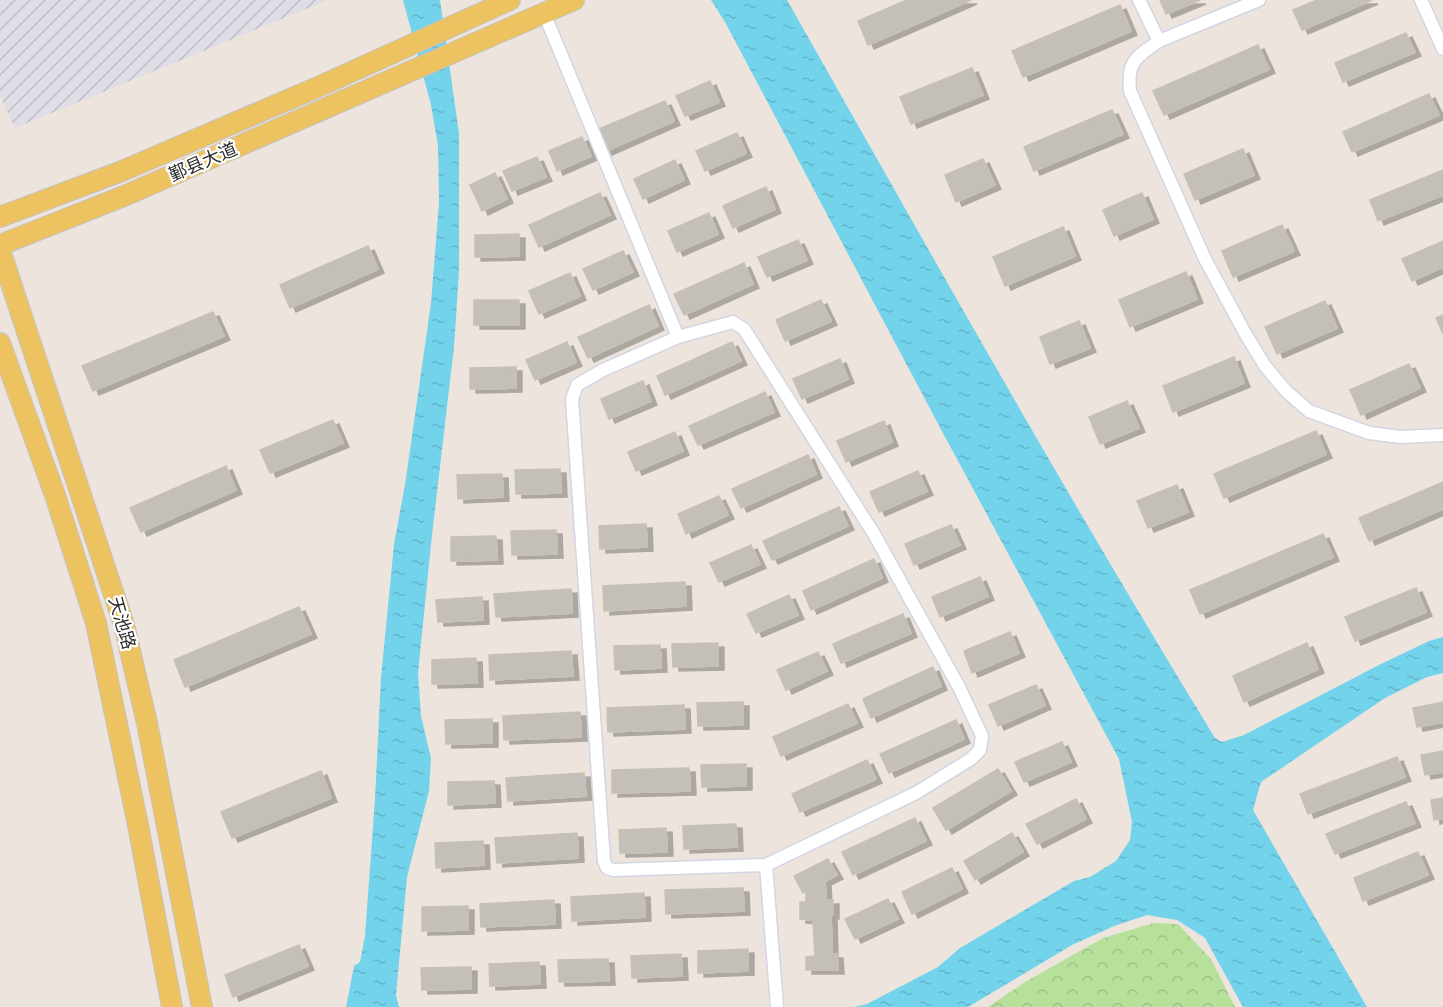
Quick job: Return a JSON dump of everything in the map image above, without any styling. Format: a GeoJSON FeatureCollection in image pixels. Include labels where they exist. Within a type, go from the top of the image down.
{"type":"FeatureCollection","features":[{"type":"Feature","properties":{"kind":"main road","name":"鄞县大道"},"geometry":{"type":"LineString","coordinates":[[0,217],[122,171],[510,0]]}},
{"type":"Feature","properties":{"kind":"main road"},"geometry":{"type":"LineString","coordinates":[[544,13],[574,0]]}},
{"type":"Feature","properties":{"kind":"main road","name":"鄞县大道"},"geometry":{"type":"LineString","coordinates":[[0,245],[124,196],[544,13]]}},
{"type":"Feature","properties":{"kind":"main road","name":"天池路"},"geometry":{"type":"LineString","coordinates":[[0,250],[124,625],[147,723],[202,1007]]}},
{"type":"Feature","properties":{"kind":"main road","name":"天池路"},"geometry":{"type":"LineString","coordinates":[[0,343],[55,495],[96,623],[138,825],[172,1007]]}},
{"type":"Feature","properties":{"kind":"street"},"geometry":{"type":"LineString","coordinates":[[1139,0],[1159,41]]}},
{"type":"Feature","properties":{"kind":"street"},"geometry":{"type":"LineString","coordinates":[[1259,0],[1159,41],[1138,56],[1129,70],[1131,91],[1205,259],[1265,366],[1286,391],[1310,411],[1369,433],[1401,437],[1443,435]]}},
{"type":"Feature","properties":{"kind":"street"},"geometry":{"type":"LineString","coordinates":[[1421,0],[1443,49]]}},
{"type":"Feature","properties":{"kind":"street"},"geometry":{"type":"LineString","coordinates":[[544,13],[678,337]]}},
{"type":"Feature","properties":{"kind":"street"},"geometry":{"type":"LineString","coordinates":[[733,322],[744,329],[874,534],[959,687],[982,736],[980,750],[971,759],[916,793],[766,865],[613,870],[607,867],[604,861],[572,399],[577,385],[603,370],[678,337],[733,322]]}},
{"type":"Feature","properties":{"kind":"street"},"geometry":{"type":"LineString","coordinates":[[766,865],[776,1002]]}},
{"type":"Feature","properties":{"kind":"shaded area"},"geometry":{"type":"Polygon","coordinates":[[[0,0],[328,0],[15,128],[0,96],[0,0]]]}},
{"type":"Feature","properties":{"kind":"green space"},"geometry":{"type":"Polygon","coordinates":[[[1154,923],[1178,924],[1211,959],[1235,1007],[988,1007],[1025,982],[1103,938],[1154,923]]]}},
{"type":"Feature","properties":{"kind":"water"},"geometry":{"type":"Polygon","coordinates":[[[403,0],[440,0],[459,133],[459,272],[454,347],[418,673],[421,716],[431,758],[429,791],[407,877],[396,995],[399,1007],[346,1007],[354,966],[360,962],[365,936],[381,678],[394,544],[405,485],[431,303],[439,203],[438,146],[431,105],[403,0]]]}},
{"type":"Feature","properties":{"kind":"water"},"geometry":{"type":"Polygon","coordinates":[[[711,0],[787,0],[1051,463],[1215,738],[1222,742],[1244,735],[1381,664],[1429,641],[1443,637],[1443,673],[1427,677],[1385,698],[1261,782],[1253,810],[1367,1007],[1243,1007],[1205,938],[1177,920],[1147,915],[1114,926],[1072,945],[968,1007],[854,1007],[867,1004],[938,967],[960,948],[1074,881],[1090,877],[1116,861],[1130,840],[1132,822],[1119,759],[725,22],[711,0]]]}},
{"type":"Feature","properties":{"kind":"building"},"geometry":{"type":"Polygon","coordinates":[[[907,0],[971,0],[868,45],[858,21],[907,0]]]}},
{"type":"Feature","properties":{"kind":"building"},"geometry":{"type":"Polygon","coordinates":[[[1160,0],[1200,0],[1166,14],[1160,0]]]}},
{"type":"Feature","properties":{"kind":"building"},"geometry":{"type":"Polygon","coordinates":[[[1317,0],[1372,0],[1302,30],[1293,10],[1317,0]]]}},
{"type":"Feature","properties":{"kind":"building"},"geometry":{"type":"Polygon","coordinates":[[[1120,5],[1131,31],[1023,77],[1012,51],[1120,5]]]}},
{"type":"Feature","properties":{"kind":"building"},"geometry":{"type":"Polygon","coordinates":[[[1406,33],[1415,52],[1343,82],[1335,63],[1406,33]]]}},
{"type":"Feature","properties":{"kind":"building"},"geometry":{"type":"Polygon","coordinates":[[[1258,45],[1269,69],[1164,115],[1153,91],[1258,45]]]}},
{"type":"Feature","properties":{"kind":"building"},"geometry":{"type":"Polygon","coordinates":[[[972,68],[983,95],[911,124],[900,97],[972,68]]]}},
{"type":"Feature","properties":{"kind":"building"},"geometry":{"type":"Polygon","coordinates":[[[710,81],[719,102],[685,116],[676,96],[710,81]]]}},
{"type":"Feature","properties":{"kind":"building"},"geometry":{"type":"Polygon","coordinates":[[[1429,94],[1439,115],[1352,152],[1343,132],[1429,94]]]}},
{"type":"Feature","properties":{"kind":"building"},"geometry":{"type":"Polygon","coordinates":[[[665,101],[674,121],[606,151],[597,130],[665,101]]]}},
{"type":"Feature","properties":{"kind":"building"},"geometry":{"type":"Polygon","coordinates":[[[1112,110],[1123,134],[1034,171],[1024,147],[1112,110]]]}},
{"type":"Feature","properties":{"kind":"building"},"geometry":{"type":"Polygon","coordinates":[[[737,133],[746,153],[705,171],[696,151],[737,133]]]}},
{"type":"Feature","properties":{"kind":"building"},"geometry":{"type":"Polygon","coordinates":[[[582,137],[591,156],[557,171],[549,151],[582,137]]]}},
{"type":"Feature","properties":{"kind":"building"},"geometry":{"type":"Polygon","coordinates":[[[1243,149],[1254,175],[1195,200],[1184,174],[1243,149]]]}},
{"type":"Feature","properties":{"kind":"building"},"geometry":{"type":"Polygon","coordinates":[[[537,157],[546,177],[512,191],[503,171],[537,157]]]}},
{"type":"Feature","properties":{"kind":"building"},"geometry":{"type":"Polygon","coordinates":[[[983,159],[995,185],[956,202],[945,175],[983,159]]]}},
{"type":"Feature","properties":{"kind":"building"},"geometry":{"type":"Polygon","coordinates":[[[675,160],[684,180],[643,199],[634,179],[675,160]]]}},
{"type":"Feature","properties":{"kind":"building"},"geometry":{"type":"Polygon","coordinates":[[[1443,170],[1443,195],[1378,221],[1370,200],[1443,170]]]}},
{"type":"Feature","properties":{"kind":"building"},"geometry":{"type":"Polygon","coordinates":[[[495,173],[507,199],[482,211],[470,185],[495,173]]]}},
{"type":"Feature","properties":{"kind":"building"},"geometry":{"type":"Polygon","coordinates":[[[766,187],[775,209],[733,228],[723,206],[766,187]]]}},
{"type":"Feature","properties":{"kind":"building"},"geometry":{"type":"Polygon","coordinates":[[[600,193],[610,215],[539,247],[529,225],[600,193]]]}},
{"type":"Feature","properties":{"kind":"building"},"geometry":{"type":"Polygon","coordinates":[[[1142,193],[1153,219],[1114,236],[1103,210],[1142,193]]]}},
{"type":"Feature","properties":{"kind":"building"},"geometry":{"type":"Polygon","coordinates":[[[709,213],[718,234],[677,252],[668,231],[709,213]]]}},
{"type":"Feature","properties":{"kind":"building"},"geometry":{"type":"Polygon","coordinates":[[[1282,225],[1294,251],[1233,277],[1222,251],[1282,225]]]}},
{"type":"Feature","properties":{"kind":"building"},"geometry":{"type":"Polygon","coordinates":[[[1063,227],[1075,256],[1005,286],[993,257],[1063,227]]]}},
{"type":"Feature","properties":{"kind":"building"},"geometry":{"type":"Polygon","coordinates":[[[519,234],[519,256],[475,257],[475,235],[519,234]]]}},
{"type":"Feature","properties":{"kind":"building"},"geometry":{"type":"Polygon","coordinates":[[[798,240],[807,260],[767,277],[758,257],[798,240]]]}},
{"type":"Feature","properties":{"kind":"building"},"geometry":{"type":"Polygon","coordinates":[[[1443,241],[1443,267],[1412,281],[1402,259],[1443,241]]]}},
{"type":"Feature","properties":{"kind":"building"},"geometry":{"type":"Polygon","coordinates":[[[368,246],[378,269],[290,308],[280,285],[368,246]]]}},
{"type":"Feature","properties":{"kind":"building"},"geometry":{"type":"Polygon","coordinates":[[[623,251],[633,272],[593,290],[583,269],[623,251]]]}},
{"type":"Feature","properties":{"kind":"building"},"geometry":{"type":"Polygon","coordinates":[[[744,263],[753,284],[684,315],[674,294],[744,263]]]}},
{"type":"Feature","properties":{"kind":"building"},"geometry":{"type":"Polygon","coordinates":[[[1186,272],[1197,299],[1130,327],[1119,300],[1186,272]]]}},
{"type":"Feature","properties":{"kind":"building"},"geometry":{"type":"Polygon","coordinates":[[[570,273],[580,296],[539,314],[529,291],[570,273]]]}},
{"type":"Feature","properties":{"kind":"building"},"geometry":{"type":"Polygon","coordinates":[[[474,300],[519,300],[519,325],[474,325],[474,300]]]}},
{"type":"Feature","properties":{"kind":"building"},"geometry":{"type":"Polygon","coordinates":[[[821,300],[831,321],[785,341],[776,320],[821,300]]]}},
{"type":"Feature","properties":{"kind":"building"},"geometry":{"type":"Polygon","coordinates":[[[1325,301],[1337,328],[1277,354],[1265,327],[1325,301]]]}},
{"type":"Feature","properties":{"kind":"building"},"geometry":{"type":"Polygon","coordinates":[[[649,305],[658,326],[588,358],[578,337],[649,305]]]}},
{"type":"Feature","properties":{"kind":"building"},"geometry":{"type":"Polygon","coordinates":[[[213,312],[224,336],[93,391],[82,366],[213,312]]]}},
{"type":"Feature","properties":{"kind":"building"},"geometry":{"type":"Polygon","coordinates":[[[1443,315],[1443,334],[1436,318],[1443,315]]]}},
{"type":"Feature","properties":{"kind":"building"},"geometry":{"type":"Polygon","coordinates":[[[1079,321],[1090,348],[1050,364],[1040,337],[1079,321]]]}},
{"type":"Feature","properties":{"kind":"building"},"geometry":{"type":"Polygon","coordinates":[[[567,342],[576,362],[535,380],[526,360],[567,342]]]}},
{"type":"Feature","properties":{"kind":"building"},"geometry":{"type":"Polygon","coordinates":[[[732,342],[741,361],[665,395],[657,376],[732,342]]]}},
{"type":"Feature","properties":{"kind":"building"},"geometry":{"type":"Polygon","coordinates":[[[1234,357],[1244,383],[1173,412],[1163,386],[1234,357]]]}},
{"type":"Feature","properties":{"kind":"building"},"geometry":{"type":"Polygon","coordinates":[[[840,359],[848,379],[802,399],[793,379],[840,359]]]}},
{"type":"Feature","properties":{"kind":"building"},"geometry":{"type":"Polygon","coordinates":[[[1409,364],[1420,388],[1361,415],[1350,390],[1409,364]]]}},
{"type":"Feature","properties":{"kind":"building"},"geometry":{"type":"Polygon","coordinates":[[[516,367],[516,388],[470,389],[470,368],[516,367]]]}},
{"type":"Feature","properties":{"kind":"building"},"geometry":{"type":"Polygon","coordinates":[[[643,381],[651,401],[609,419],[601,399],[643,381]]]}},
{"type":"Feature","properties":{"kind":"building"},"geometry":{"type":"Polygon","coordinates":[[[765,392],[774,412],[698,445],[689,426],[765,392]]]}},
{"type":"Feature","properties":{"kind":"building"},"geometry":{"type":"Polygon","coordinates":[[[1127,401],[1139,428],[1100,444],[1089,417],[1127,401]]]}},
{"type":"Feature","properties":{"kind":"building"},"geometry":{"type":"Polygon","coordinates":[[[333,420],[343,443],[270,473],[260,450],[333,420]]]}},
{"type":"Feature","properties":{"kind":"building"},"geometry":{"type":"Polygon","coordinates":[[[884,421],[892,442],[846,462],[837,441],[884,421]]]}},
{"type":"Feature","properties":{"kind":"building"},"geometry":{"type":"Polygon","coordinates":[[[1316,431],[1326,454],[1224,498],[1214,474],[1316,431]]]}},
{"type":"Feature","properties":{"kind":"building"},"geometry":{"type":"Polygon","coordinates":[[[675,432],[683,451],[636,471],[628,452],[675,432]]]}},
{"type":"Feature","properties":{"kind":"building"},"geometry":{"type":"Polygon","coordinates":[[[808,455],[816,474],[741,508],[732,489],[808,455]]]}},
{"type":"Feature","properties":{"kind":"building"},"geometry":{"type":"Polygon","coordinates":[[[226,466],[236,490],[141,532],[130,508],[226,466]]]}},
{"type":"Feature","properties":{"kind":"building"},"geometry":{"type":"Polygon","coordinates":[[[560,469],[561,493],[516,494],[515,470],[560,469]]]}},
{"type":"Feature","properties":{"kind":"building"},"geometry":{"type":"Polygon","coordinates":[[[918,471],[927,491],[879,512],[870,492],[918,471]]]}},
{"type":"Feature","properties":{"kind":"building"},"geometry":{"type":"Polygon","coordinates":[[[502,474],[503,497],[458,499],[457,475],[502,474]]]}},
{"type":"Feature","properties":{"kind":"building"},"geometry":{"type":"Polygon","coordinates":[[[1443,482],[1443,509],[1369,541],[1359,518],[1443,482]]]}},
{"type":"Feature","properties":{"kind":"building"},"geometry":{"type":"Polygon","coordinates":[[[1177,485],[1188,512],[1148,528],[1137,501],[1177,485]]]}},
{"type":"Feature","properties":{"kind":"building"},"geometry":{"type":"Polygon","coordinates":[[[719,496],[728,515],[686,534],[678,514],[719,496]]]}},
{"type":"Feature","properties":{"kind":"building"},"geometry":{"type":"Polygon","coordinates":[[[839,507],[848,526],[772,560],[763,541],[839,507]]]}},
{"type":"Feature","properties":{"kind":"building"},"geometry":{"type":"Polygon","coordinates":[[[646,524],[647,547],[600,549],[599,526],[646,524]]]}},
{"type":"Feature","properties":{"kind":"building"},"geometry":{"type":"Polygon","coordinates":[[[951,525],[960,545],[914,565],[905,544],[951,525]]]}},
{"type":"Feature","properties":{"kind":"building"},"geometry":{"type":"Polygon","coordinates":[[[556,530],[557,554],[512,555],[511,531],[556,530]]]}},
{"type":"Feature","properties":{"kind":"building"},"geometry":{"type":"Polygon","coordinates":[[[1323,534],[1333,557],[1200,614],[1190,590],[1323,534]]]}},
{"type":"Feature","properties":{"kind":"building"},"geometry":{"type":"Polygon","coordinates":[[[496,536],[497,560],[451,561],[451,537],[496,536]]]}},
{"type":"Feature","properties":{"kind":"building"},"geometry":{"type":"Polygon","coordinates":[[[751,545],[760,564],[719,582],[710,563],[751,545]]]}},
{"type":"Feature","properties":{"kind":"building"},"geometry":{"type":"Polygon","coordinates":[[[874,559],[882,578],[811,610],[803,591],[874,559]]]}},
{"type":"Feature","properties":{"kind":"building"},"geometry":{"type":"Polygon","coordinates":[[[980,577],[988,596],[940,617],[932,597],[980,577]]]}},
{"type":"Feature","properties":{"kind":"building"},"geometry":{"type":"Polygon","coordinates":[[[685,582],[686,606],[604,611],[603,586],[685,582]]]}},
{"type":"Feature","properties":{"kind":"building"},"geometry":{"type":"Polygon","coordinates":[[[1416,588],[1426,612],[1355,641],[1345,617],[1416,588]]]}},
{"type":"Feature","properties":{"kind":"building"},"geometry":{"type":"Polygon","coordinates":[[[571,589],[572,613],[496,617],[494,594],[571,589]]]}},
{"type":"Feature","properties":{"kind":"building"},"geometry":{"type":"Polygon","coordinates":[[[789,595],[798,615],[756,633],[747,614],[789,595]]]}},
{"type":"Feature","properties":{"kind":"building"},"geometry":{"type":"Polygon","coordinates":[[[482,597],[483,620],[438,622],[436,600],[482,597]]]}},
{"type":"Feature","properties":{"kind":"building"},"geometry":{"type":"Polygon","coordinates":[[[299,607],[311,634],[185,687],[174,660],[299,607]]]}},
{"type":"Feature","properties":{"kind":"building"},"geometry":{"type":"Polygon","coordinates":[[[903,614],[911,633],[841,663],[833,644],[903,614]]]}},
{"type":"Feature","properties":{"kind":"building"},"geometry":{"type":"Polygon","coordinates":[[[1010,632],[1019,653],[972,673],[964,651],[1010,632]]]}},
{"type":"Feature","properties":{"kind":"building"},"geometry":{"type":"Polygon","coordinates":[[[718,643],[718,666],[673,667],[672,644],[718,643]]]}},
{"type":"Feature","properties":{"kind":"building"},"geometry":{"type":"Polygon","coordinates":[[[1307,643],[1318,669],[1244,702],[1233,676],[1307,643]]]}},
{"type":"Feature","properties":{"kind":"building"},"geometry":{"type":"Polygon","coordinates":[[[660,645],[661,668],[615,670],[614,646],[660,645]]]}},
{"type":"Feature","properties":{"kind":"building"},"geometry":{"type":"Polygon","coordinates":[[[571,651],[573,676],[490,680],[489,655],[571,651]]]}},
{"type":"Feature","properties":{"kind":"building"},"geometry":{"type":"Polygon","coordinates":[[[818,652],[827,671],[786,690],[777,670],[818,652]]]}},
{"type":"Feature","properties":{"kind":"building"},"geometry":{"type":"Polygon","coordinates":[[[476,658],[477,683],[432,684],[432,660],[476,658]]]}},
{"type":"Feature","properties":{"kind":"building"},"geometry":{"type":"Polygon","coordinates":[[[933,667],[941,686],[871,718],[863,699],[933,667]]]}},
{"type":"Feature","properties":{"kind":"building"},"geometry":{"type":"Polygon","coordinates":[[[1036,685],[1045,705],[998,726],[989,705],[1036,685]]]}},
{"type":"Feature","properties":{"kind":"building"},"geometry":{"type":"Polygon","coordinates":[[[743,702],[743,725],[698,726],[697,703],[743,702]]]}},
{"type":"Feature","properties":{"kind":"building"},"geometry":{"type":"Polygon","coordinates":[[[1443,702],[1443,722],[1417,727],[1413,708],[1443,702]]]}},
{"type":"Feature","properties":{"kind":"building"},"geometry":{"type":"Polygon","coordinates":[[[848,704],[857,723],[781,756],[773,737],[848,704]]]}},
{"type":"Feature","properties":{"kind":"building"},"geometry":{"type":"Polygon","coordinates":[[[684,705],[685,729],[608,732],[607,708],[684,705]]]}},
{"type":"Feature","properties":{"kind":"building"},"geometry":{"type":"Polygon","coordinates":[[[580,712],[581,737],[504,740],[503,716],[580,712]]]}},
{"type":"Feature","properties":{"kind":"building"},"geometry":{"type":"Polygon","coordinates":[[[492,719],[492,743],[446,744],[445,720],[492,719]]]}},
{"type":"Feature","properties":{"kind":"building"},"geometry":{"type":"Polygon","coordinates":[[[956,720],[964,739],[889,773],[880,754],[956,720]]]}},
{"type":"Feature","properties":{"kind":"building"},"geometry":{"type":"Polygon","coordinates":[[[1062,742],[1071,762],[1024,782],[1015,762],[1062,742]]]}},
{"type":"Feature","properties":{"kind":"building"},"geometry":{"type":"Polygon","coordinates":[[[1443,751],[1443,772],[1425,775],[1421,755],[1443,751]]]}},
{"type":"Feature","properties":{"kind":"building"},"geometry":{"type":"Polygon","coordinates":[[[1397,757],[1405,777],[1308,814],[1300,794],[1397,757]]]}},
{"type":"Feature","properties":{"kind":"building"},"geometry":{"type":"Polygon","coordinates":[[[867,760],[876,779],[800,812],[792,794],[867,760]]]}},
{"type":"Feature","properties":{"kind":"building"},"geometry":{"type":"Polygon","coordinates":[[[746,764],[746,786],[702,787],[701,765],[746,764]]]}},
{"type":"Feature","properties":{"kind":"building"},"geometry":{"type":"Polygon","coordinates":[[[689,768],[690,791],[612,793],[612,770],[689,768]]]}},
{"type":"Feature","properties":{"kind":"building"},"geometry":{"type":"Polygon","coordinates":[[[998,769],[1011,791],[946,830],[933,808],[998,769]]]}},
{"type":"Feature","properties":{"kind":"building"},"geometry":{"type":"Polygon","coordinates":[[[321,771],[331,798],[232,838],[221,812],[321,771]]]}},
{"type":"Feature","properties":{"kind":"building"},"geometry":{"type":"Polygon","coordinates":[[[584,773],[586,796],[508,801],[506,778],[584,773]]]}},
{"type":"Feature","properties":{"kind":"building"},"geometry":{"type":"Polygon","coordinates":[[[494,781],[495,803],[448,805],[448,782],[494,781]]]}},
{"type":"Feature","properties":{"kind":"building"},"geometry":{"type":"Polygon","coordinates":[[[1443,798],[1443,818],[1434,820],[1431,800],[1443,798]]]}},
{"type":"Feature","properties":{"kind":"building"},"geometry":{"type":"Polygon","coordinates":[[[1076,799],[1086,819],[1037,844],[1026,824],[1076,799]]]}},
{"type":"Feature","properties":{"kind":"building"},"geometry":{"type":"Polygon","coordinates":[[[1406,802],[1415,823],[1335,854],[1326,834],[1406,802]]]}},
{"type":"Feature","properties":{"kind":"building"},"geometry":{"type":"Polygon","coordinates":[[[915,818],[926,841],[853,875],[842,852],[915,818]]]}},
{"type":"Feature","properties":{"kind":"building"},"geometry":{"type":"Polygon","coordinates":[[[736,824],[737,847],[684,849],[683,826],[736,824]]]}},
{"type":"Feature","properties":{"kind":"building"},"geometry":{"type":"Polygon","coordinates":[[[666,828],[667,852],[620,853],[619,830],[666,828]]]}},
{"type":"Feature","properties":{"kind":"building"},"geometry":{"type":"Polygon","coordinates":[[[577,833],[578,858],[497,863],[495,838],[577,833]]]}},
{"type":"Feature","properties":{"kind":"building"},"geometry":{"type":"Polygon","coordinates":[[[1012,833],[1023,852],[975,880],[964,861],[1012,833]]]}},
{"type":"Feature","properties":{"kind":"building"},"geometry":{"type":"Polygon","coordinates":[[[483,841],[484,865],[436,868],[435,843],[483,841]]]}},
{"type":"Feature","properties":{"kind":"building"},"geometry":{"type":"Polygon","coordinates":[[[1418,852],[1428,875],[1363,901],[1354,878],[1418,852]]]}},
{"type":"Feature","properties":{"kind":"building"},"geometry":{"type":"Polygon","coordinates":[[[828,859],[837,875],[825,881],[826,900],[833,900],[832,954],[837,954],[838,970],[806,970],[806,957],[815,956],[813,920],[800,919],[800,902],[806,902],[806,891],[803,893],[794,876],[828,859]]]}},
{"type":"Feature","properties":{"kind":"building"},"geometry":{"type":"Polygon","coordinates":[[[952,868],[962,889],[912,914],[902,892],[952,868]]]}},
{"type":"Feature","properties":{"kind":"building"},"geometry":{"type":"Polygon","coordinates":[[[743,888],[744,911],[666,914],[665,890],[743,888]]]}},
{"type":"Feature","properties":{"kind":"building"},"geometry":{"type":"Polygon","coordinates":[[[644,893],[645,917],[572,921],[571,897],[644,893]]]}},
{"type":"Feature","properties":{"kind":"building"},"geometry":{"type":"Polygon","coordinates":[[[888,899],[898,919],[855,939],[845,919],[888,899]]]}},
{"type":"Feature","properties":{"kind":"building"},"geometry":{"type":"Polygon","coordinates":[[[554,900],[555,924],[481,927],[480,904],[554,900]]]}},
{"type":"Feature","properties":{"kind":"building"},"geometry":{"type":"Polygon","coordinates":[[[468,906],[468,930],[422,931],[422,907],[468,906]]]}},
{"type":"Feature","properties":{"kind":"building"},"geometry":{"type":"Polygon","coordinates":[[[299,945],[308,966],[233,997],[225,975],[299,945]]]}},
{"type":"Feature","properties":{"kind":"building"},"geometry":{"type":"Polygon","coordinates":[[[748,949],[748,971],[698,973],[698,951],[748,949]]]}},
{"type":"Feature","properties":{"kind":"building"},"geometry":{"type":"Polygon","coordinates":[[[681,954],[682,976],[632,978],[631,956],[681,954]]]}},
{"type":"Feature","properties":{"kind":"building"},"geometry":{"type":"Polygon","coordinates":[[[608,959],[609,981],[559,982],[558,960],[608,959]]]}},
{"type":"Feature","properties":{"kind":"building"},"geometry":{"type":"Polygon","coordinates":[[[539,962],[540,984],[490,986],[489,964],[539,962]]]}},
{"type":"Feature","properties":{"kind":"building"},"geometry":{"type":"Polygon","coordinates":[[[471,967],[471,989],[422,990],[421,968],[471,967]]]}}]}
